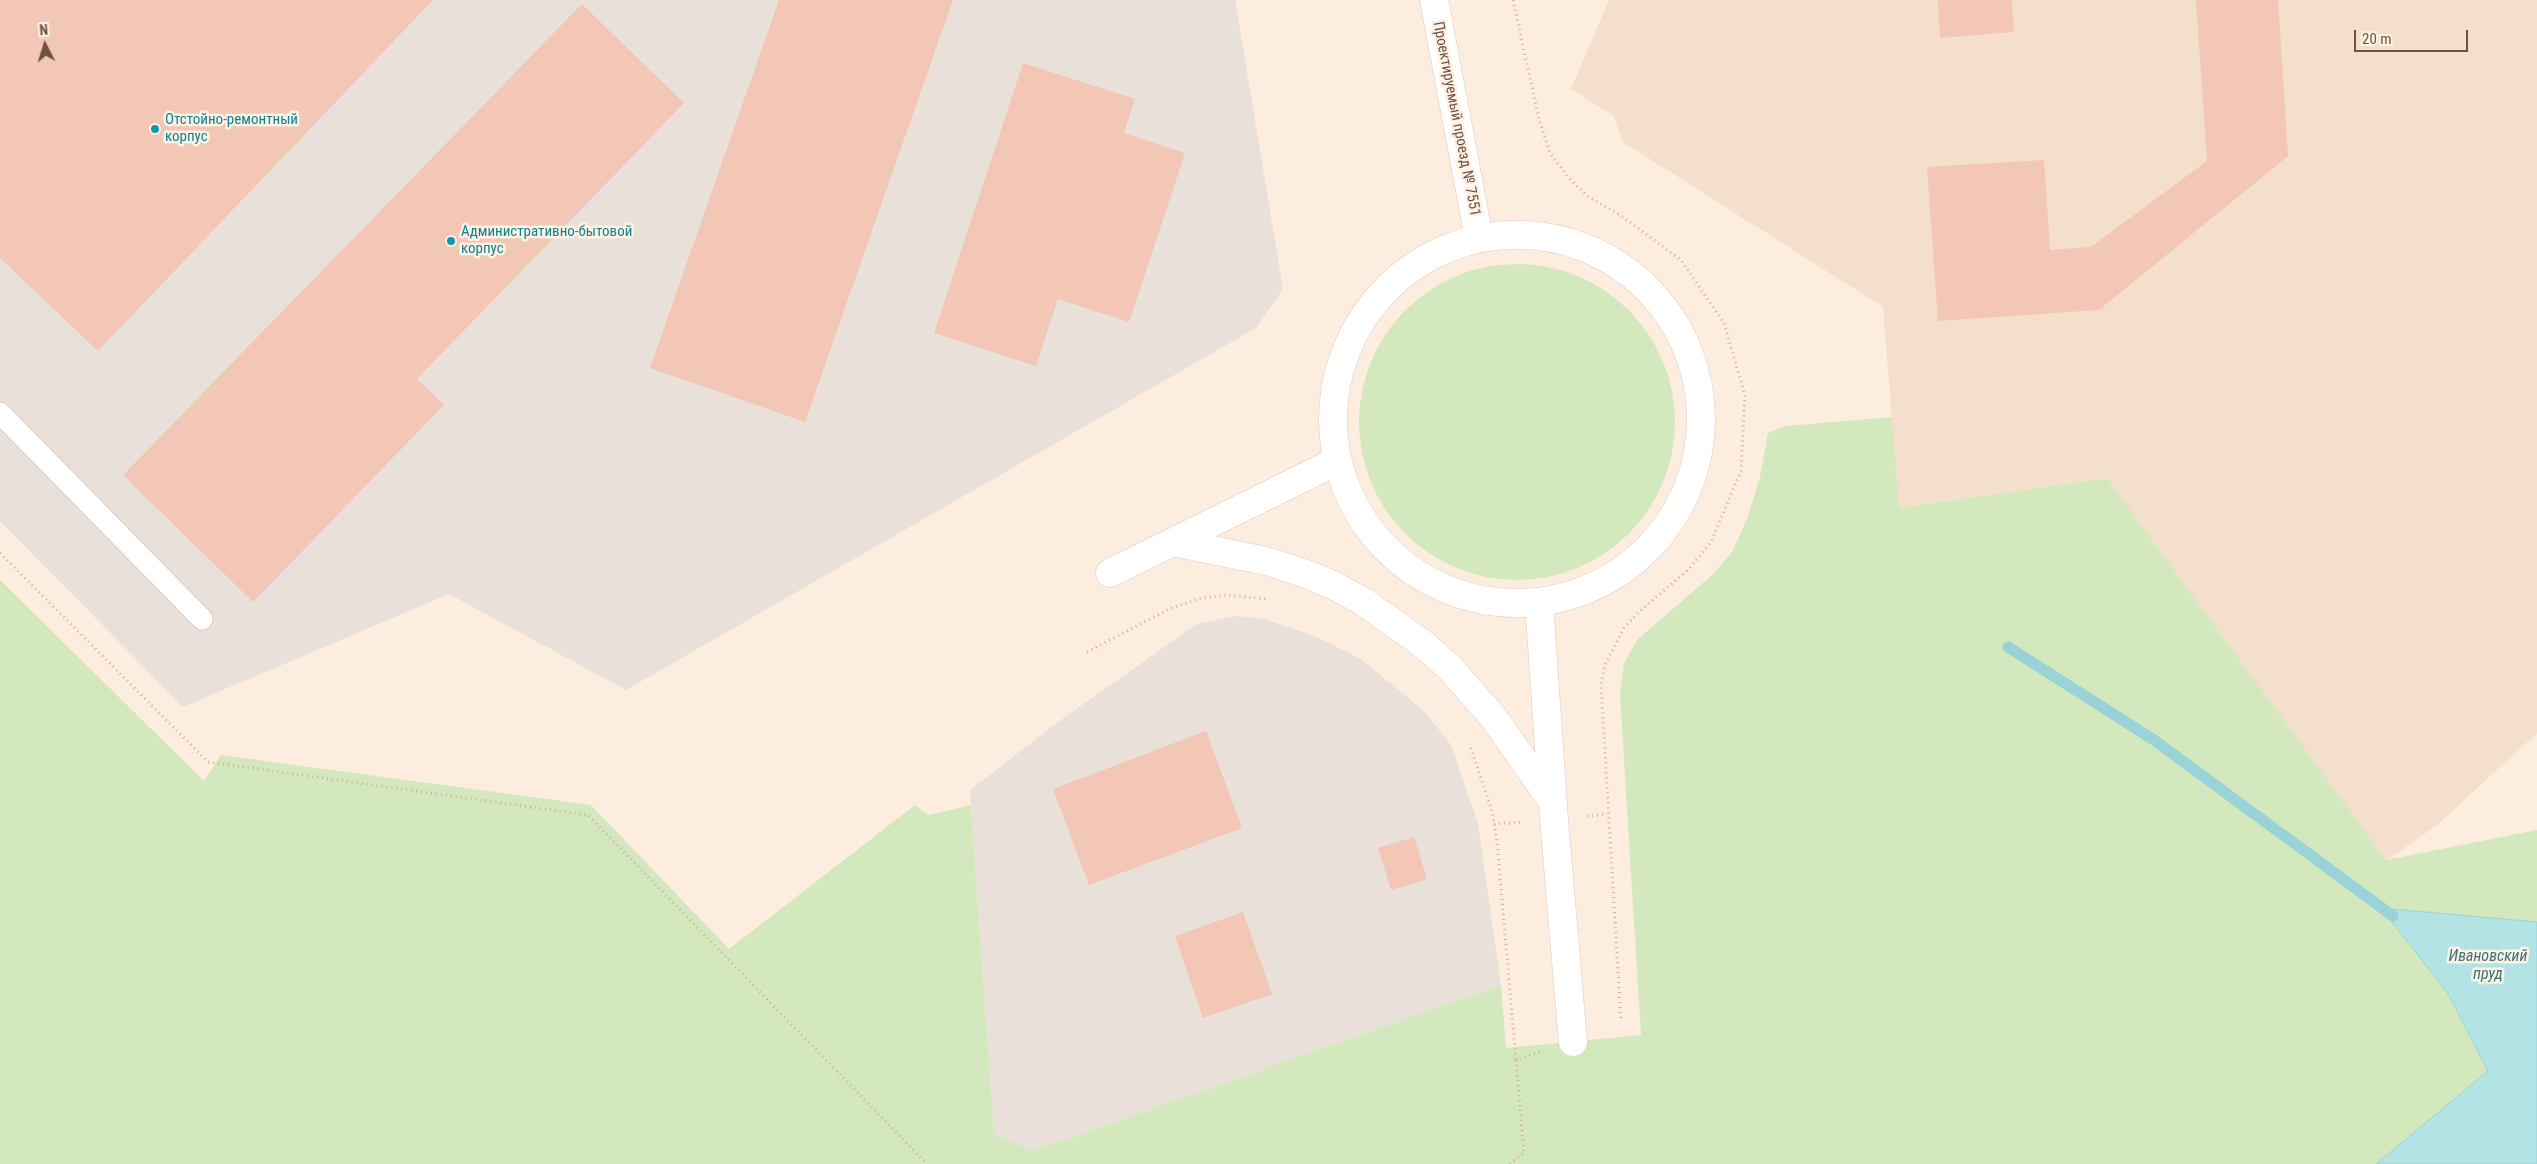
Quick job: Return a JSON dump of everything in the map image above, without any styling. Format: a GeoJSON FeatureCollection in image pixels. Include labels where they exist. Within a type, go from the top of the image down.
{"type":"FeatureCollection","features":[{"type":"Feature","properties":{"kind":"street","name":"Проектируемый проезд № 7551"},"geometry":{"type":"LineString","coordinates":[[1434,0],[1479,238]]}},
{"type":"Feature","properties":{"kind":"street"},"geometry":{"type":"LineString","coordinates":[[1533,235],[1586,247],[1633,274],[1670,314],[1694,362],[1703,416],[1696,469],[1673,519],[1638,560],[1592,588],[1540,602],[1494,602],[1451,591],[1411,570],[1378,540],[1358,510],[1337,461],[1333,412],[1341,364],[1361,320],[1393,283],[1433,255],[1479,238],[1533,235]]}},
{"type":"Feature","properties":{"kind":"street"},"geometry":{"type":"LineString","coordinates":[[1110,573],[1337,461]]}},
{"type":"Feature","properties":{"kind":"street"},"geometry":{"type":"LineString","coordinates":[[1173,542],[1266,561],[1304,573],[1333,585],[1364,602],[1450,667],[1492,717],[1553,802]]}},
{"type":"Feature","properties":{"kind":"street"},"geometry":{"type":"LineString","coordinates":[[1540,602],[1553,802],[1573,1042]]}},
{"type":"Feature","properties":{"kind":"lane"},"geometry":{"type":"LineString","coordinates":[[0,413],[202,619]]}},
{"type":"Feature","properties":{"kind":"path"},"geometry":{"type":"LineString","coordinates":[[1513,0],[1539,119],[1550,153],[1568,177],[1587,196],[1620,215],[1681,260],[1724,323],[1745,395],[1741,472],[1711,542],[1688,570],[1640,611],[1624,628],[1610,652],[1602,678],[1601,712],[1621,1020]]}},
{"type":"Feature","properties":{"kind":"path"},"geometry":{"type":"LineString","coordinates":[[0,553],[208,762],[588,816],[927,1164]]}},
{"type":"Feature","properties":{"kind":"path"},"geometry":{"type":"LineString","coordinates":[[1087,652],[1169,609],[1198,599],[1226,595],[1271,600]]}},
{"type":"Feature","properties":{"kind":"path"},"geometry":{"type":"LineString","coordinates":[[1470,747],[1489,802],[1497,842],[1524,1152],[1510,1164]]}},
{"type":"Feature","properties":{"kind":"path"},"geometry":{"type":"LineString","coordinates":[[1516,1060],[1573,1042]]}},
{"type":"Feature","properties":{"kind":"shaded area"},"geometry":{"type":"Polygon","coordinates":[[[0,0],[1235,0],[1283,289],[1256,328],[626,690],[449,594],[183,707],[0,521],[0,0]]]}},
{"type":"Feature","properties":{"kind":"shaded area"},"geometry":{"type":"Polygon","coordinates":[[[1609,0],[2537,0],[2537,733],[2437,825],[2386,861],[2107,478],[1899,508],[1883,307],[1623,142],[1613,115],[1571,89],[1609,0]]]}},
{"type":"Feature","properties":{"kind":"shaded area"},"geometry":{"type":"Polygon","coordinates":[[[1236,616],[1264,619],[1317,637],[1361,659],[1424,711],[1451,745],[1478,824],[1501,985],[1033,1151],[994,1135],[970,790],[1058,722],[1197,624],[1236,616]]]}},
{"type":"Feature","properties":{"kind":"green space"},"geometry":{"type":"Polygon","coordinates":[[[1517,264],[1548,267],[1577,276],[1605,291],[1629,310],[1648,334],[1663,362],[1672,391],[1675,422],[1672,453],[1663,482],[1648,510],[1629,534],[1605,553],[1577,568],[1548,577],[1517,580],[1486,577],[1457,568],[1429,553],[1405,534],[1386,510],[1371,482],[1362,453],[1359,422],[1362,391],[1371,362],[1386,334],[1405,310],[1429,291],[1457,276],[1486,267],[1517,264]]]}},
{"type":"Feature","properties":{"kind":"green space"},"geometry":{"type":"Polygon","coordinates":[[[1892,417],[1899,508],[2107,478],[2386,860],[2537,830],[2537,922],[2382,908],[2447,992],[2488,1071],[2376,1164],[0,1164],[0,580],[204,781],[221,755],[591,805],[729,949],[915,805],[929,815],[971,805],[994,1134],[1033,1151],[1501,985],[1506,1048],[1641,1035],[1620,695],[1624,664],[1637,640],[1713,574],[1732,552],[1747,519],[1760,477],[1768,433],[1786,426],[1892,417]]]}},
{"type":"Feature","properties":{"kind":"water","name":"Ивановский пруд"},"geometry":{"type":"Polygon","coordinates":[[[2381,908],[2537,922],[2537,1164],[2376,1164],[2488,1071],[2447,992],[2381,908]]]}},
{"type":"Feature","properties":{"kind":"building","name":"Отстойно-ремонтный корпус"},"geometry":{"type":"Polygon","coordinates":[[[0,0],[433,0],[98,351],[0,258],[0,0]]]}},
{"type":"Feature","properties":{"kind":"building"},"geometry":{"type":"Polygon","coordinates":[[[779,0],[953,0],[805,422],[650,368],[779,0]]]}},
{"type":"Feature","properties":{"kind":"building"},"geometry":{"type":"Polygon","coordinates":[[[1938,0],[2012,0],[2014,32],[1940,38],[1938,0]]]}},
{"type":"Feature","properties":{"kind":"building"},"geometry":{"type":"Polygon","coordinates":[[[2196,0],[2278,0],[2288,156],[2099,310],[1938,321],[1927,167],[2044,160],[2050,250],[2091,247],[2207,161],[2196,0]]]}},
{"type":"Feature","properties":{"kind":"building","name":"Административно-бытовой корпус"},"geometry":{"type":"Polygon","coordinates":[[[582,4],[684,103],[417,379],[444,405],[253,602],[123,475],[582,4]]]}},
{"type":"Feature","properties":{"kind":"building"},"geometry":{"type":"Polygon","coordinates":[[[1023,63],[1135,99],[1124,133],[1185,153],[1129,322],[1058,299],[1036,366],[934,333],[1023,63]]]}},
{"type":"Feature","properties":{"kind":"building"},"geometry":{"type":"Polygon","coordinates":[[[1206,731],[1242,828],[1089,885],[1053,789],[1206,731]]]}},
{"type":"Feature","properties":{"kind":"building"},"geometry":{"type":"Polygon","coordinates":[[[1414,837],[1427,879],[1391,890],[1378,848],[1414,837]]]}},
{"type":"Feature","properties":{"kind":"building"},"geometry":{"type":"Polygon","coordinates":[[[1243,912],[1272,994],[1203,1018],[1175,936],[1243,912]]]}},
{"type":"Feature","properties":{"kind":"waterway"},"geometry":{"type":"LineString","coordinates":[[2008,647],[2154,740],[2393,916]]}},
{"type":"Feature","properties":{"kind":"place","name":"Отстойно-ремонтный корпус"},"geometry":{"type":"Point","coordinates":[155,129]}},
{"type":"Feature","properties":{"kind":"place","name":"Административно-бытовой корпус"},"geometry":{"type":"Point","coordinates":[451,241]}}]}
